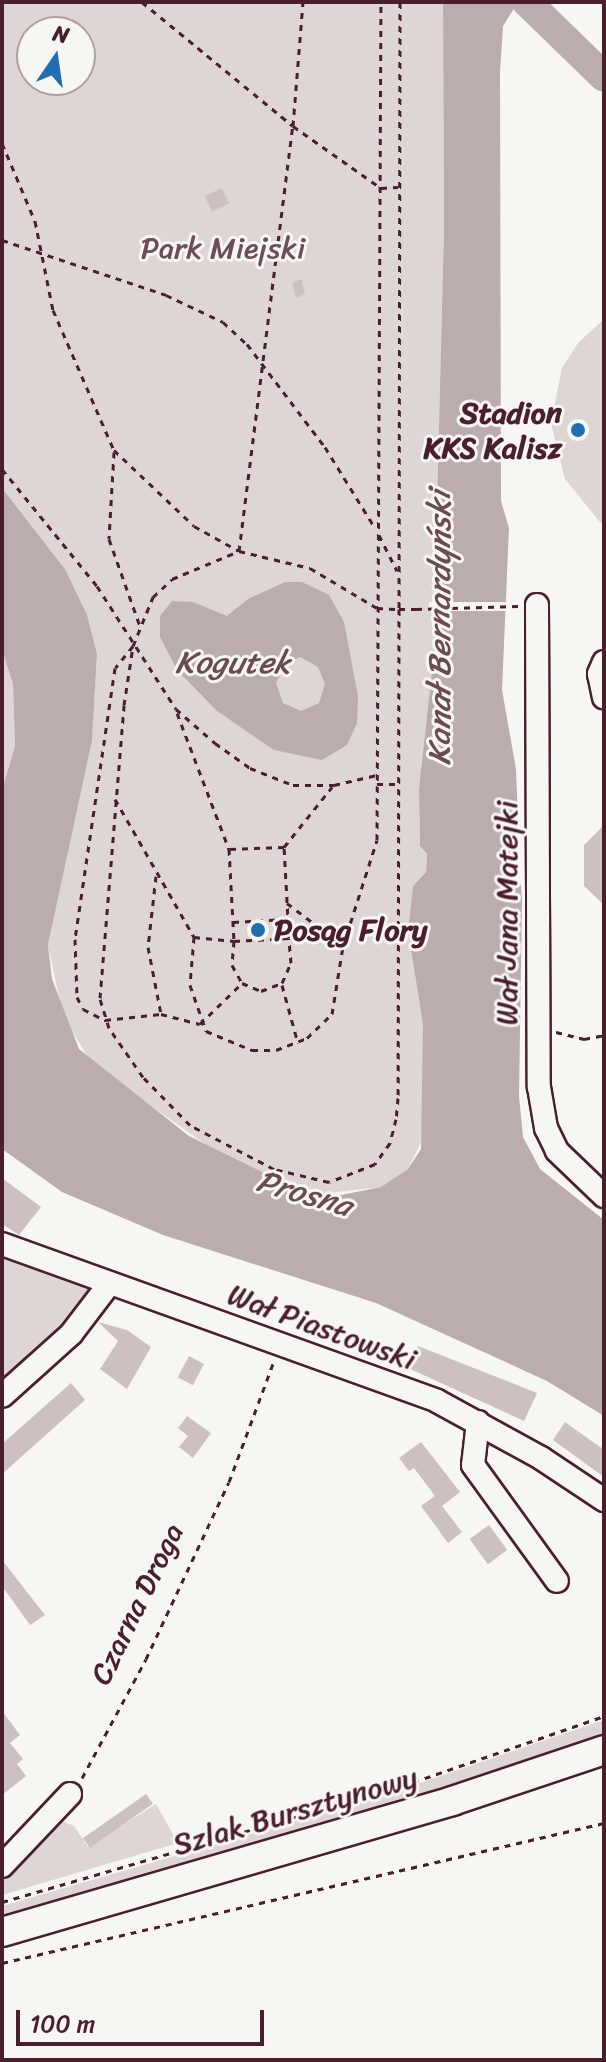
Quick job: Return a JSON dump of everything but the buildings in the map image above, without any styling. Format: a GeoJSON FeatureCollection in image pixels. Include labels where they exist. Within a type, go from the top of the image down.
{"type":"FeatureCollection","features":[{"type":"Feature","properties":{"kind":"main road","name":"Szlak Bursztynowy"},"geometry":{"type":"LineString","coordinates":[[2,1932],[452,1801],[604,1750]]}},
{"type":"Feature","properties":{"kind":"street","name":"Wał Jana Matejki"},"geometry":{"type":"LineString","coordinates":[[531,605],[539,1087],[551,1141],[566,1163],[604,1196]]}},
{"type":"Feature","properties":{"kind":"street"},"geometry":{"type":"LineString","coordinates":[[604,662],[599,674],[604,697]]}},
{"type":"Feature","properties":{"kind":"street","name":"Wał Piastowski"},"geometry":{"type":"LineString","coordinates":[[2,1244],[279,1341],[437,1401],[478,1422],[604,1500]]}},
{"type":"Feature","properties":{"kind":"street"},"geometry":{"type":"LineString","coordinates":[[2,1396],[71,1334],[110,1283]]}},
{"type":"Feature","properties":{"kind":"street"},"geometry":{"type":"LineString","coordinates":[[478,1422],[473,1465],[557,1581]]}},
{"type":"Feature","properties":{"kind":"street"},"geometry":{"type":"LineString","coordinates":[[2,1866],[70,1794]]}},
{"type":"Feature","properties":{"kind":"path"},"geometry":{"type":"LineString","coordinates":[[142,2],[293,126],[381,188],[400,187]]}},
{"type":"Feature","properties":{"kind":"path"},"geometry":{"type":"LineString","coordinates":[[239,551],[293,126],[303,2]]}},
{"type":"Feature","properties":{"kind":"path"},"geometry":{"type":"LineString","coordinates":[[133,646],[115,668],[75,939],[77,997],[83,1009],[105,1020],[161,1014],[200,1024],[220,1041],[242,1049],[276,1050],[298,1043],[324,1026],[332,1014],[343,946],[377,840],[381,2]]}},
{"type":"Feature","properties":{"kind":"path"},"geometry":{"type":"LineString","coordinates":[[239,551],[172,579],[153,597],[133,646],[99,977],[105,1020],[143,1077],[178,1116],[259,1162],[329,1182],[375,1164],[390,1143],[397,1109],[400,2]]}},
{"type":"Feature","properties":{"kind":"path"},"geometry":{"type":"LineString","coordinates":[[2,143],[35,221],[44,282],[69,353],[114,450],[182,516],[239,551],[310,568],[377,608],[531,605]]}},
{"type":"Feature","properties":{"kind":"path"},"geometry":{"type":"LineString","coordinates":[[2,240],[201,309],[236,332],[349,479],[399,574]]}},
{"type":"Feature","properties":{"kind":"path"},"geometry":{"type":"LineString","coordinates":[[114,450],[109,539],[140,626]]}},
{"type":"Feature","properties":{"kind":"path"},"geometry":{"type":"LineString","coordinates":[[2,469],[97,586],[176,709],[229,849],[234,941],[232,965],[242,983],[261,991],[282,983]]}},
{"type":"Feature","properties":{"kind":"path"},"geometry":{"type":"LineString","coordinates":[[176,709],[266,776],[305,787],[334,785],[377,775]]}},
{"type":"Feature","properties":{"kind":"path"},"geometry":{"type":"LineString","coordinates":[[377,784],[398,784]]}},
{"type":"Feature","properties":{"kind":"path"},"geometry":{"type":"LineString","coordinates":[[298,1043],[282,983],[291,963],[284,847],[334,785]]}},
{"type":"Feature","properties":{"kind":"path"},"geometry":{"type":"LineString","coordinates":[[115,799],[194,937],[189,971],[200,1024]]}},
{"type":"Feature","properties":{"kind":"path"},"geometry":{"type":"LineString","coordinates":[[229,849],[284,847]]}},
{"type":"Feature","properties":{"kind":"path"},"geometry":{"type":"LineString","coordinates":[[156,874],[148,947],[161,1014]]}},
{"type":"Feature","properties":{"kind":"path"},"geometry":{"type":"LineString","coordinates":[[287,903],[343,946]]}},
{"type":"Feature","properties":{"kind":"path"},"geometry":{"type":"LineString","coordinates":[[233,922],[288,919]]}},
{"type":"Feature","properties":{"kind":"path"},"geometry":{"type":"LineString","coordinates":[[194,937],[234,941],[289,938]]}},
{"type":"Feature","properties":{"kind":"path"},"geometry":{"type":"LineString","coordinates":[[200,1024],[242,983]]}},
{"type":"Feature","properties":{"kind":"path"},"geometry":{"type":"LineString","coordinates":[[538,1026],[584,1039],[604,1035]]}},
{"type":"Feature","properties":{"kind":"path","name":"Czarna Droga"},"geometry":{"type":"LineString","coordinates":[[70,1794],[146,1659],[229,1482],[279,1341]]}},
{"type":"Feature","properties":{"kind":"path"},"geometry":{"type":"LineString","coordinates":[[2,1902],[402,1786],[604,1716]]}},
{"type":"Feature","properties":{"kind":"path"},"geometry":{"type":"LineString","coordinates":[[2,1963],[604,1823]]}},
{"type":"Feature","properties":{"kind":"green space","name":"Park Miejski"},"geometry":{"type":"Polygon","coordinates":[[[2,2],[443,2],[444,227],[433,661],[419,788],[420,846],[427,854],[426,872],[413,886],[408,931],[423,1025],[423,1138],[408,1169],[381,1187],[320,1194],[281,1183],[215,1151],[92,1064],[63,1016],[48,945],[92,741],[97,654],[65,569],[2,488],[2,2]]]}},
{"type":"Feature","properties":{"kind":"green space","name":"Stadion KKS Kalisz"},"geometry":{"type":"Polygon","coordinates":[[[604,319],[604,527],[565,479],[551,423],[562,368],[578,343],[604,319]]]}},
{"type":"Feature","properties":{"kind":"green space"},"geometry":{"type":"Polygon","coordinates":[[[2,650],[13,684],[15,746],[2,790],[2,650]]]}},
{"type":"Feature","properties":{"kind":"green space"},"geometry":{"type":"Polygon","coordinates":[[[2,1250],[93,1288],[88,1302],[2,1388],[2,1250]]]}},
{"type":"Feature","properties":{"kind":"green space"},"geometry":{"type":"Polygon","coordinates":[[[604,1720],[604,1741],[2,1921],[2,1906],[379,1797],[604,1720]]]}},
{"type":"Feature","properties":{"kind":"green space"},"geometry":{"type":"Polygon","coordinates":[[[156,1804],[178,1843],[2,1895],[2,1873],[60,1820],[74,1826],[88,1847],[156,1804]]]}},
{"type":"Feature","properties":{"kind":"water"},"geometry":{"type":"Polygon","coordinates":[[[443,2],[518,2],[503,26],[500,72],[501,501],[509,528],[502,690],[516,769],[519,845],[510,854],[510,873],[521,885],[522,901],[519,1096],[523,1137],[540,1169],[604,1220],[604,1416],[547,1381],[376,1303],[163,1235],[62,1192],[2,1149],[2,790],[15,746],[13,684],[2,650],[2,488],[65,569],[87,615],[97,654],[92,741],[48,945],[52,979],[79,1049],[189,1136],[297,1189],[341,1195],[381,1187],[408,1169],[421,1149],[423,1025],[408,931],[413,886],[426,872],[427,854],[420,846],[419,788],[433,661],[444,227],[443,2]]]}},
{"type":"Feature","properties":{"kind":"water","name":"Kogutek"},"geometry":{"type":"Polygon","coordinates":[[[285,582],[302,582],[329,595],[344,622],[358,696],[357,723],[347,745],[322,760],[274,750],[217,711],[177,670],[160,637],[160,616],[172,601],[193,602],[227,616],[248,599],[285,582]],[[300,657],[286,663],[276,683],[283,703],[301,711],[319,703],[325,684],[318,667],[300,657]]]}},
{"type":"Feature","properties":{"kind":"pier"},"geometry":{"type":"Polygon","coordinates":[[[429,602],[508,602],[508,611],[429,611],[429,602]]]}},
{"type":"Feature","properties":{"kind":"waterway"},"geometry":{"type":"LineString","coordinates":[[527,2],[604,77]]}},
{"type":"Feature","properties":{"kind":"place","name":"Stadion KKS Kalisz"},"geometry":{"type":"Point","coordinates":[578,430]}},
{"type":"Feature","properties":{"kind":"place","name":"Posąg Flory"},"geometry":{"type":"Point","coordinates":[258,930]}},
{"type":"Feature","properties":{"kind":"water label","name":"Kanał Bernardyński"},"geometry":{"type":"Point","coordinates":[440,628]}},
{"type":"Feature","properties":{"kind":"water label","name":"Prosna"},"geometry":{"type":"Point","coordinates":[304,1194]}}]}
